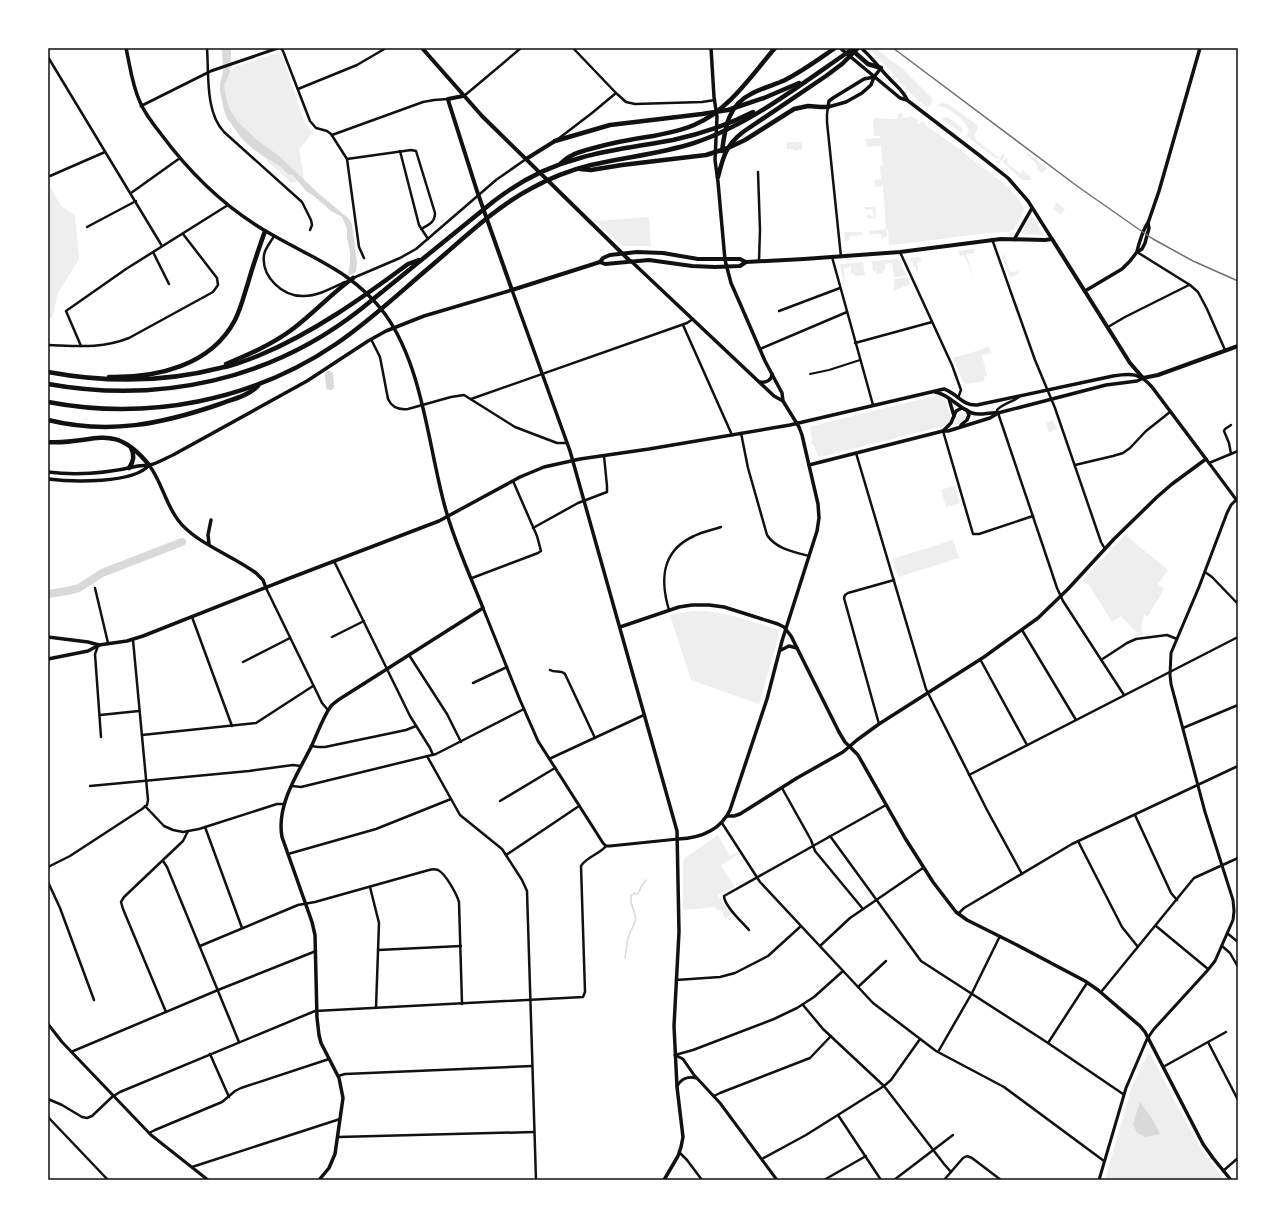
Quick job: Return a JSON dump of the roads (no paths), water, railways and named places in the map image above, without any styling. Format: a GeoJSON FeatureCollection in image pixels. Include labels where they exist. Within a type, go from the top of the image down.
{"type":"FeatureCollection","features":[{"type":"Feature","properties":{"kind":"highway"},"geometry":{"type":"LineString","coordinates":[[559,164],[571,155],[589,149],[680,130],[693,126],[709,118],[734,97],[775,48]]}},
{"type":"Feature","properties":{"kind":"highway"},"geometry":{"type":"LineString","coordinates":[[718,177],[725,128],[729,115],[738,103],[750,94],[792,76],[835,48]]}},
{"type":"Feature","properties":{"kind":"highway"},"geometry":{"type":"LineString","coordinates":[[850,48],[868,64],[881,68]]}},
{"type":"Feature","properties":{"kind":"highway"},"geometry":{"type":"LineString","coordinates":[[48,402],[108,409],[160,408],[213,398],[259,384],[298,366],[342,340],[501,208],[524,192],[541,183],[578,169],[666,151],[710,138],[733,127],[763,109],[854,48]]}},
{"type":"Feature","properties":{"kind":"highway"},"geometry":{"type":"LineString","coordinates":[[48,384],[95,390],[154,390],[198,384],[251,370],[291,353],[332,330],[361,309],[494,201],[534,175],[559,164],[594,154],[656,143],[695,134],[734,121],[764,106],[854,48]]}},
{"type":"Feature","properties":{"kind":"highway"},"geometry":{"type":"LineString","coordinates":[[720,167],[728,147],[737,137],[836,70],[858,48]]}},
{"type":"Feature","properties":{"kind":"highway"},"geometry":{"type":"LineString","coordinates":[[555,141],[610,125],[716,112],[743,106],[805,81]]}},
{"type":"Feature","properties":{"kind":"highway"},"geometry":{"type":"LineString","coordinates":[[578,169],[590,170],[638,163],[693,158],[710,154],[736,144],[794,109],[808,106],[828,107]]}},
{"type":"Feature","properties":{"kind":"highway"},"geometry":{"type":"LineString","coordinates":[[78,377],[122,377],[161,372],[190,363],[209,352],[226,334],[235,319],[242,302],[264,230]]}},
{"type":"Feature","properties":{"kind":"highway"},"geometry":{"type":"LineString","coordinates":[[48,372],[78,377],[143,380],[187,375],[230,366],[259,356],[295,338],[346,308],[408,264],[424,258]]}},
{"type":"Feature","properties":{"kind":"highway"},"geometry":{"type":"LineString","coordinates":[[222,367],[259,350],[287,333],[334,292],[353,278]]}},
{"type":"Feature","properties":{"kind":"highway"},"geometry":{"type":"LineString","coordinates":[[48,420],[74,425],[98,427],[119,427],[150,423],[190,413],[249,393],[259,384]]}},
{"type":"Feature","properties":{"kind":"highway"},"geometry":{"type":"LineString","coordinates":[[48,442],[64,442],[94,438],[119,440],[129,445],[150,465]]}},
{"type":"Feature","properties":{"kind":"highway"},"geometry":{"type":"LineString","coordinates":[[129,445],[134,456],[129,468]]}},
{"type":"Feature","properties":{"kind":"main road"},"geometry":{"type":"LineString","coordinates":[[126,48],[134,87],[141,106],[180,158],[201,180],[228,205],[264,230],[333,267],[358,285],[372,299],[393,327],[404,347],[414,374],[448,516],[483,608],[333,704],[311,746],[285,804],[281,829],[315,932],[317,1011],[320,1039],[338,1076],[343,1098],[341,1119],[333,1161],[319,1180]]}},
{"type":"Feature","properties":{"kind":"main road"},"geometry":{"type":"LineString","coordinates":[[422,48],[482,116],[630,261],[776,397],[783,401]]}},
{"type":"Feature","properties":{"kind":"main road"},"geometry":{"type":"LineString","coordinates":[[678,839],[704,834],[713,830],[722,823],[732,806],[767,699],[779,652],[820,518],[802,435],[797,423],[783,401],[782,392],[760,349],[726,267],[718,177],[714,158],[717,117],[711,48]]}},
{"type":"Feature","properties":{"kind":"main road"},"geometry":{"type":"LineString","coordinates":[[727,816],[740,814],[839,754],[879,724],[980,660],[1041,616],[1105,549],[1161,494],[1206,460],[1152,387],[1133,367],[1032,208],[1017,188],[1002,173],[907,100],[900,98],[840,48]]}},
{"type":"Feature","properties":{"kind":"main road"},"geometry":{"type":"LineString","coordinates":[[861,48],[872,58],[904,94],[907,100]]}},
{"type":"Feature","properties":{"kind":"main road"},"geometry":{"type":"LineString","coordinates":[[1085,291],[1122,269],[1145,243],[1149,228],[1148,223],[1159,191],[1200,48]]}},
{"type":"Feature","properties":{"kind":"main road"},"geometry":{"type":"LineString","coordinates":[[828,107],[846,102],[859,95],[872,85],[874,77],[881,68]]}},
{"type":"Feature","properties":{"kind":"main road"},"geometry":{"type":"LineString","coordinates":[[828,107],[829,102],[833,98],[864,79],[874,77]]}},
{"type":"Feature","properties":{"kind":"main road"},"geometry":{"type":"LineString","coordinates":[[463,96],[448,99],[449,105],[477,191],[567,443],[675,819],[678,839],[679,932],[674,1020],[677,1088],[683,1134],[680,1152],[664,1180]]}},
{"type":"Feature","properties":{"kind":"main road"},"geometry":{"type":"LineString","coordinates":[[526,159],[555,141]]}},
{"type":"Feature","properties":{"kind":"main road"},"geometry":{"type":"LineString","coordinates":[[1015,238],[1032,208]]}},
{"type":"Feature","properties":{"kind":"main road"},"geometry":{"type":"LineString","coordinates":[[48,479],[74,481],[102,480],[138,473],[150,465],[173,454],[306,381],[371,339],[390,329],[412,320],[600,262],[604,257],[622,253],[648,252],[698,259],[740,259],[746,262],[759,262],[900,252],[992,239],[1052,239]]}},
{"type":"Feature","properties":{"kind":"main road"},"geometry":{"type":"LineString","coordinates":[[600,262],[605,264],[654,260],[699,267],[740,266],[746,262]]}},
{"type":"Feature","properties":{"kind":"main road"},"geometry":{"type":"LineString","coordinates":[[934,392],[942,393],[971,412],[979,414],[998,413],[1110,384],[1138,381],[1237,346]]}},
{"type":"Feature","properties":{"kind":"main road"},"geometry":{"type":"LineString","coordinates":[[760,382],[769,380],[772,376],[772,372]]}},
{"type":"Feature","properties":{"kind":"main road"},"geometry":{"type":"LineString","coordinates":[[48,637],[88,642],[99,645],[133,640],[439,521],[537,469],[572,460],[649,449],[797,423],[946,389],[968,404],[980,405],[1113,376],[1136,375],[1143,378]]}},
{"type":"Feature","properties":{"kind":"main road"},"geometry":{"type":"LineString","coordinates":[[947,396],[950,400],[954,417]]}},
{"type":"Feature","properties":{"kind":"main road"},"geometry":{"type":"LineString","coordinates":[[966,409],[968,404]]}},
{"type":"Feature","properties":{"kind":"main road"},"geometry":{"type":"LineString","coordinates":[[943,431],[950,424],[958,409],[966,409]]}},
{"type":"Feature","properties":{"kind":"main road"},"geometry":{"type":"LineString","coordinates":[[955,429],[961,426],[968,419],[969,414],[966,409]]}},
{"type":"Feature","properties":{"kind":"main road"},"geometry":{"type":"LineString","coordinates":[[809,465],[955,429],[990,418],[998,413]]}},
{"type":"Feature","properties":{"kind":"main road"},"geometry":{"type":"LineString","coordinates":[[48,472],[89,474],[150,465]]}},
{"type":"Feature","properties":{"kind":"main road"},"geometry":{"type":"LineString","coordinates":[[150,465],[158,478],[168,505],[176,518],[190,532],[256,572],[263,580],[266,588]]}},
{"type":"Feature","properties":{"kind":"main road"},"geometry":{"type":"LineString","coordinates":[[209,544],[208,535],[211,520]]}},
{"type":"Feature","properties":{"kind":"main road"},"geometry":{"type":"LineString","coordinates":[[620,627],[669,610],[692,605],[718,606],[778,624],[786,629],[845,742],[858,755],[901,832],[938,889],[958,914],[1087,982],[1140,1026],[1148,1037],[1203,1144],[1231,1180]]}},
{"type":"Feature","properties":{"kind":"main road"},"geometry":{"type":"LineString","coordinates":[[48,659],[88,651],[99,645]]}},
{"type":"Feature","properties":{"kind":"main road"},"geometry":{"type":"LineString","coordinates":[[779,652],[783,648],[789,646],[795,647],[798,650]]}},
{"type":"Feature","properties":{"kind":"street"},"geometry":{"type":"LineString","coordinates":[[207,48],[208,88],[215,117],[220,127],[302,202],[311,220],[312,225],[310,230]]}},
{"type":"Feature","properties":{"kind":"street"},"geometry":{"type":"LineString","coordinates":[[141,106],[208,72],[280,48],[283,51],[308,118],[316,128],[327,131],[332,135],[347,159],[359,247],[364,258]]}},
{"type":"Feature","properties":{"kind":"street"},"geometry":{"type":"LineString","coordinates":[[298,89],[357,65],[386,48]]}},
{"type":"Feature","properties":{"kind":"street"},"geometry":{"type":"LineString","coordinates":[[463,96],[521,48]]}},
{"type":"Feature","properties":{"kind":"street"},"geometry":{"type":"LineString","coordinates":[[573,48],[624,101],[635,104],[702,102],[715,100]]}},
{"type":"Feature","properties":{"kind":"street"},"geometry":{"type":"LineString","coordinates":[[48,57],[105,152],[136,200],[162,246]]}},
{"type":"Feature","properties":{"kind":"street"},"geometry":{"type":"LineString","coordinates":[[555,141],[616,93]]}},
{"type":"Feature","properties":{"kind":"street"},"geometry":{"type":"LineString","coordinates":[[332,135],[423,102],[448,99]]}},
{"type":"Feature","properties":{"kind":"street"},"geometry":{"type":"LineString","coordinates":[[828,107],[826,116],[841,257]]}},
{"type":"Feature","properties":{"kind":"street"},"geometry":{"type":"LineString","coordinates":[[347,159],[414,149],[416,151],[435,214],[433,221],[421,229]]}},
{"type":"Feature","properties":{"kind":"street"},"geometry":{"type":"LineString","coordinates":[[400,151],[421,229],[428,240]]}},
{"type":"Feature","properties":{"kind":"street"},"geometry":{"type":"LineString","coordinates":[[50,176],[105,152]]}},
{"type":"Feature","properties":{"kind":"street"},"geometry":{"type":"LineString","coordinates":[[131,192],[180,158]]}},
{"type":"Feature","properties":{"kind":"street"},"geometry":{"type":"LineString","coordinates":[[274,236],[265,250],[265,269],[270,278],[283,290],[297,296],[309,296],[405,256],[428,240],[496,180],[526,159]]}},
{"type":"Feature","properties":{"kind":"street"},"geometry":{"type":"LineString","coordinates":[[758,172],[760,230],[759,262]]}},
{"type":"Feature","properties":{"kind":"street"},"geometry":{"type":"LineString","coordinates":[[88,227],[136,200]]}},
{"type":"Feature","properties":{"kind":"street"},"geometry":{"type":"LineString","coordinates":[[81,346],[66,311],[116,275],[228,205]]}},
{"type":"Feature","properties":{"kind":"street"},"geometry":{"type":"LineString","coordinates":[[48,345],[108,345],[129,338],[213,292],[218,285],[216,275],[183,234]]}},
{"type":"Feature","properties":{"kind":"street"},"geometry":{"type":"LineString","coordinates":[[992,239],[1035,360],[1075,465],[1101,542],[1105,549]]}},
{"type":"Feature","properties":{"kind":"street"},"geometry":{"type":"LineString","coordinates":[[153,252],[169,284]]}},
{"type":"Feature","properties":{"kind":"street"},"geometry":{"type":"LineString","coordinates":[[900,252],[952,366],[961,392],[958,398]]}},
{"type":"Feature","properties":{"kind":"street"},"geometry":{"type":"LineString","coordinates":[[1137,252],[1190,285],[1198,292],[1204,302],[1225,350]]}},
{"type":"Feature","properties":{"kind":"street"},"geometry":{"type":"LineString","coordinates":[[832,257],[873,406]]}},
{"type":"Feature","properties":{"kind":"street"},"geometry":{"type":"LineString","coordinates":[[1108,327],[1190,285]]}},
{"type":"Feature","properties":{"kind":"street"},"geometry":{"type":"LineString","coordinates":[[779,310],[840,288]]}},
{"type":"Feature","properties":{"kind":"street"},"geometry":{"type":"LineString","coordinates":[[760,349],[847,312]]}},
{"type":"Feature","properties":{"kind":"street"},"geometry":{"type":"LineString","coordinates":[[471,399],[684,325],[693,319]]}},
{"type":"Feature","properties":{"kind":"street"},"geometry":{"type":"LineString","coordinates":[[855,343],[932,322]]}},
{"type":"Feature","properties":{"kind":"street"},"geometry":{"type":"LineString","coordinates":[[684,325],[732,435]]}},
{"type":"Feature","properties":{"kind":"street"},"geometry":{"type":"LineString","coordinates":[[371,339],[380,357],[387,396],[390,403],[394,407],[401,410],[410,409],[458,395],[466,396],[513,426],[557,443],[567,443]]}},
{"type":"Feature","properties":{"kind":"street"},"geometry":{"type":"LineString","coordinates":[[1237,346],[1238,352]]}},
{"type":"Feature","properties":{"kind":"street"},"geometry":{"type":"LineString","coordinates":[[810,374],[829,370],[860,360]]}},
{"type":"Feature","properties":{"kind":"street"},"geometry":{"type":"LineString","coordinates":[[1021,395],[997,410],[1033,516],[1061,596],[1124,695]]}},
{"type":"Feature","properties":{"kind":"street"},"geometry":{"type":"LineString","coordinates":[[1075,465],[1123,453],[1130,448],[1146,431],[1170,412]]}},
{"type":"Feature","properties":{"kind":"street"},"geometry":{"type":"LineString","coordinates":[[1231,425],[1224,431],[1229,443],[1231,454]]}},
{"type":"Feature","properties":{"kind":"street"},"geometry":{"type":"LineString","coordinates":[[943,431],[974,535],[1033,516]]}},
{"type":"Feature","properties":{"kind":"street"},"geometry":{"type":"LineString","coordinates":[[741,433],[748,468],[767,535],[777,545],[809,556]]}},
{"type":"Feature","properties":{"kind":"street"},"geometry":{"type":"LineString","coordinates":[[1208,463],[1238,451]]}},
{"type":"Feature","properties":{"kind":"street"},"geometry":{"type":"LineString","coordinates":[[856,453],[928,693],[969,775],[1022,874]]}},
{"type":"Feature","properties":{"kind":"street"},"geometry":{"type":"LineString","coordinates":[[533,528],[584,501],[607,491],[604,455]]}},
{"type":"Feature","properties":{"kind":"street"},"geometry":{"type":"LineString","coordinates":[[1099,1180],[1124,1094],[1148,1037],[1215,961],[1233,920],[1234,908],[1205,812],[1171,684],[1170,671],[1171,655],[1177,639],[1205,572],[1227,513],[1231,505],[1237,501],[1206,460]]}},
{"type":"Feature","properties":{"kind":"street"},"geometry":{"type":"LineString","coordinates":[[472,578],[540,552],[541,548],[513,481]]}},
{"type":"Feature","properties":{"kind":"street"},"geometry":{"type":"LineString","coordinates":[[669,610],[663,580],[665,567],[670,557],[677,547],[687,539],[721,527]]}},
{"type":"Feature","properties":{"kind":"street"},"geometry":{"type":"LineString","coordinates":[[334,561],[416,726],[433,755]]}},
{"type":"Feature","properties":{"kind":"street"},"geometry":{"type":"LineString","coordinates":[[1205,572],[1212,577],[1238,604]]}},
{"type":"Feature","properties":{"kind":"street"},"geometry":{"type":"LineString","coordinates":[[879,724],[844,597],[848,593],[894,580]]}},
{"type":"Feature","properties":{"kind":"street"},"geometry":{"type":"LineString","coordinates":[[95,588],[108,644]]}},
{"type":"Feature","properties":{"kind":"street"},"geometry":{"type":"LineString","coordinates":[[266,588],[313,686],[323,705],[329,710]]}},
{"type":"Feature","properties":{"kind":"street"},"geometry":{"type":"LineString","coordinates":[[483,608],[506,667],[538,741],[554,768],[606,846]]}},
{"type":"Feature","properties":{"kind":"street"},"geometry":{"type":"LineString","coordinates":[[192,617],[232,726]]}},
{"type":"Feature","properties":{"kind":"street"},"geometry":{"type":"LineString","coordinates":[[332,637],[364,621]]}},
{"type":"Feature","properties":{"kind":"street"},"geometry":{"type":"LineString","coordinates":[[1022,630],[1076,720]]}},
{"type":"Feature","properties":{"kind":"street"},"geometry":{"type":"LineString","coordinates":[[1101,660],[1127,643],[1136,639],[1167,635],[1177,639]]}},
{"type":"Feature","properties":{"kind":"street"},"geometry":{"type":"LineString","coordinates":[[969,775],[1238,637]]}},
{"type":"Feature","properties":{"kind":"street"},"geometry":{"type":"LineString","coordinates":[[243,662],[290,638]]}},
{"type":"Feature","properties":{"kind":"street"},"geometry":{"type":"LineString","coordinates":[[48,867],[76,853],[145,806],[148,800],[133,640]]}},
{"type":"Feature","properties":{"kind":"street"},"geometry":{"type":"LineString","coordinates":[[99,645],[95,654],[101,737]]}},
{"type":"Feature","properties":{"kind":"street"},"geometry":{"type":"LineString","coordinates":[[409,655],[445,711],[461,742]]}},
{"type":"Feature","properties":{"kind":"street"},"geometry":{"type":"LineString","coordinates":[[980,660],[1028,745]]}},
{"type":"Feature","properties":{"kind":"street"},"geometry":{"type":"LineString","coordinates":[[473,683],[506,667]]}},
{"type":"Feature","properties":{"kind":"street"},"geometry":{"type":"LineString","coordinates":[[550,670],[562,672],[564,674],[595,738]]}},
{"type":"Feature","properties":{"kind":"street"},"geometry":{"type":"LineString","coordinates":[[142,735],[258,722],[313,686]]}},
{"type":"Feature","properties":{"kind":"street"},"geometry":{"type":"LineString","coordinates":[[1183,728],[1238,705]]}},
{"type":"Feature","properties":{"kind":"street"},"geometry":{"type":"LineString","coordinates":[[292,786],[301,787],[433,755],[524,709]]}},
{"type":"Feature","properties":{"kind":"street"},"geometry":{"type":"LineString","coordinates":[[100,715],[140,711]]}},
{"type":"Feature","properties":{"kind":"street"},"geometry":{"type":"LineString","coordinates":[[549,759],[645,715]]}},
{"type":"Feature","properties":{"kind":"street"},"geometry":{"type":"LineString","coordinates":[[311,746],[325,747],[406,730],[416,726]]}},
{"type":"Feature","properties":{"kind":"street"},"geometry":{"type":"LineString","coordinates":[[427,756],[462,816],[500,847],[524,883],[527,894],[536,1180]]}},
{"type":"Feature","properties":{"kind":"street"},"geometry":{"type":"LineString","coordinates":[[90,786],[249,772],[293,765],[302,766]]}},
{"type":"Feature","properties":{"kind":"street"},"geometry":{"type":"LineString","coordinates":[[958,914],[964,908],[1078,841],[1238,766]]}},
{"type":"Feature","properties":{"kind":"street"},"geometry":{"type":"LineString","coordinates":[[500,801],[554,768]]}},
{"type":"Feature","properties":{"kind":"street"},"geometry":{"type":"LineString","coordinates":[[782,788],[816,852],[863,909]]}},
{"type":"Feature","properties":{"kind":"street"},"geometry":{"type":"LineString","coordinates":[[288,854],[376,829],[451,799]]}},
{"type":"Feature","properties":{"kind":"street"},"geometry":{"type":"LineString","coordinates":[[145,806],[166,827],[179,831],[188,831],[277,804],[285,804]]}},
{"type":"Feature","properties":{"kind":"street"},"geometry":{"type":"LineString","coordinates":[[748,930],[730,909],[723,898],[725,896],[886,805]]}},
{"type":"Feature","properties":{"kind":"street"},"geometry":{"type":"LineString","coordinates":[[506,855],[579,806]]}},
{"type":"Feature","properties":{"kind":"street"},"geometry":{"type":"LineString","coordinates":[[1135,815],[1171,893],[1177,900]]}},
{"type":"Feature","properties":{"kind":"street"},"geometry":{"type":"LineString","coordinates":[[722,823],[757,878],[875,1006],[938,1052],[1004,1087],[1104,1162]]}},
{"type":"Feature","properties":{"kind":"street"},"geometry":{"type":"LineString","coordinates":[[205,827],[242,928]]}},
{"type":"Feature","properties":{"kind":"street"},"geometry":{"type":"LineString","coordinates":[[166,1012],[121,903],[124,897],[183,841],[188,831]]}},
{"type":"Feature","properties":{"kind":"street"},"geometry":{"type":"LineString","coordinates":[[830,836],[921,961],[1124,1094]]}},
{"type":"Feature","properties":{"kind":"street"},"geometry":{"type":"LineString","coordinates":[[48,1099],[62,1105],[82,1117],[88,1118],[113,1096],[120,1092],[311,1012],[582,998],[584,996],[582,864],[602,851],[606,846],[678,839]]}},
{"type":"Feature","properties":{"kind":"street"},"geometry":{"type":"LineString","coordinates":[[1078,841],[1122,928],[1138,946]]}},
{"type":"Feature","properties":{"kind":"street"},"geometry":{"type":"LineString","coordinates":[[1100,992],[1196,877],[1238,858]]}},
{"type":"Feature","properties":{"kind":"street"},"geometry":{"type":"LineString","coordinates":[[162,860],[166,866],[200,946],[239,1042]]}},
{"type":"Feature","properties":{"kind":"street"},"geometry":{"type":"LineString","coordinates":[[820,946],[848,920],[924,868]]}},
{"type":"Feature","properties":{"kind":"street"},"geometry":{"type":"LineString","coordinates":[[200,946],[298,905],[435,869],[439,871],[456,893],[458,900],[461,946],[462,1004]]}},
{"type":"Feature","properties":{"kind":"street"},"geometry":{"type":"LineString","coordinates":[[48,882],[60,908],[94,1000]]}},
{"type":"Feature","properties":{"kind":"street"},"geometry":{"type":"LineString","coordinates":[[370,887],[378,920],[376,1008]]}},
{"type":"Feature","properties":{"kind":"street"},"geometry":{"type":"LineString","coordinates":[[676,980],[720,977],[735,973],[768,956],[801,926]]}},
{"type":"Feature","properties":{"kind":"street"},"geometry":{"type":"LineString","coordinates":[[1156,926],[1208,969]]}},
{"type":"Feature","properties":{"kind":"street"},"geometry":{"type":"LineString","coordinates":[[1227,933],[1238,942]]}},
{"type":"Feature","properties":{"kind":"street"},"geometry":{"type":"LineString","coordinates":[[938,1052],[972,993],[1000,936]]}},
{"type":"Feature","properties":{"kind":"street"},"geometry":{"type":"LineString","coordinates":[[378,950],[461,946]]}},
{"type":"Feature","properties":{"kind":"street"},"geometry":{"type":"LineString","coordinates":[[1222,946],[1230,953],[1238,968]]}},
{"type":"Feature","properties":{"kind":"street"},"geometry":{"type":"LineString","coordinates":[[71,1052],[316,950]]}},
{"type":"Feature","properties":{"kind":"street"},"geometry":{"type":"LineString","coordinates":[[858,987],[886,960]]}},
{"type":"Feature","properties":{"kind":"street"},"geometry":{"type":"LineString","coordinates":[[675,1055],[693,1050],[774,1019],[803,1005],[843,971]]}},
{"type":"Feature","properties":{"kind":"street"},"geometry":{"type":"LineString","coordinates":[[1048,1043],[1087,982]]}},
{"type":"Feature","properties":{"kind":"street"},"geometry":{"type":"LineString","coordinates":[[803,1005],[822,1028],[884,1086],[951,1172]]}},
{"type":"Feature","properties":{"kind":"street"},"geometry":{"type":"LineString","coordinates":[[48,1024],[71,1052],[149,1133],[208,1180]]}},
{"type":"Feature","properties":{"kind":"street"},"geometry":{"type":"LineString","coordinates":[[1163,1066],[1226,1032]]}},
{"type":"Feature","properties":{"kind":"street"},"geometry":{"type":"LineString","coordinates":[[714,1096],[810,1058],[831,1036]]}},
{"type":"Feature","properties":{"kind":"street"},"geometry":{"type":"LineString","coordinates":[[762,1159],[806,1135],[884,1086],[891,1080],[920,1039]]}},
{"type":"Feature","properties":{"kind":"street"},"geometry":{"type":"LineString","coordinates":[[1208,1042],[1238,1100]]}},
{"type":"Feature","properties":{"kind":"street"},"geometry":{"type":"LineString","coordinates":[[210,1054],[229,1097]]}},
{"type":"Feature","properties":{"kind":"street"},"geometry":{"type":"LineString","coordinates":[[675,1055],[683,1059],[698,1079],[714,1096],[777,1180]]}},
{"type":"Feature","properties":{"kind":"street"},"geometry":{"type":"LineString","coordinates":[[149,1133],[222,1102],[241,1088],[329,1059]]}},
{"type":"Feature","properties":{"kind":"street"},"geometry":{"type":"LineString","coordinates":[[338,1076],[345,1074],[532,1066]]}},
{"type":"Feature","properties":{"kind":"street"},"geometry":{"type":"LineString","coordinates":[[677,1088],[679,1083],[685,1078],[693,1077],[698,1079]]}},
{"type":"Feature","properties":{"kind":"street"},"geometry":{"type":"LineString","coordinates":[[838,1115],[881,1180]]}},
{"type":"Feature","properties":{"kind":"street"},"geometry":{"type":"LineString","coordinates":[[48,1117],[108,1180]]}},
{"type":"Feature","properties":{"kind":"street"},"geometry":{"type":"LineString","coordinates":[[192,1167],[341,1119]]}},
{"type":"Feature","properties":{"kind":"street"},"geometry":{"type":"LineString","coordinates":[[338,1137],[534,1132]]}},
{"type":"Feature","properties":{"kind":"street"},"geometry":{"type":"LineString","coordinates":[[894,1180],[953,1135]]}},
{"type":"Feature","properties":{"kind":"street"},"geometry":{"type":"LineString","coordinates":[[680,1152],[702,1180]]}},
{"type":"Feature","properties":{"kind":"street"},"geometry":{"type":"LineString","coordinates":[[824,1180],[866,1156]]}},
{"type":"Feature","properties":{"kind":"street"},"geometry":{"type":"LineString","coordinates":[[944,1180],[963,1158],[968,1156],[1001,1180]]}},
{"type":"Feature","properties":{"kind":"street"},"geometry":{"type":"LineString","coordinates":[[1223,1171],[1238,1158]]}},
{"type":"Feature","properties":{"kind":"waterway"},"geometry":{"type":"LineString","coordinates":[[329,375],[330,386]]}},
{"type":"Feature","properties":{"kind":"waterway"},"geometry":{"type":"LineString","coordinates":[[48,594],[79,588],[102,573],[182,542]]}},
{"type":"Feature","properties":{"kind":"waterway"},"geometry":{"type":"LineString","coordinates":[[625,958],[628,938],[636,919],[631,902],[631,896],[634,893],[638,894],[646,880]]}},
{"type":"Feature","properties":{"kind":"railway"},"geometry":{"type":"LineString","coordinates":[[893,48],[1077,186],[1153,239],[1193,261],[1238,281]]}}]}
